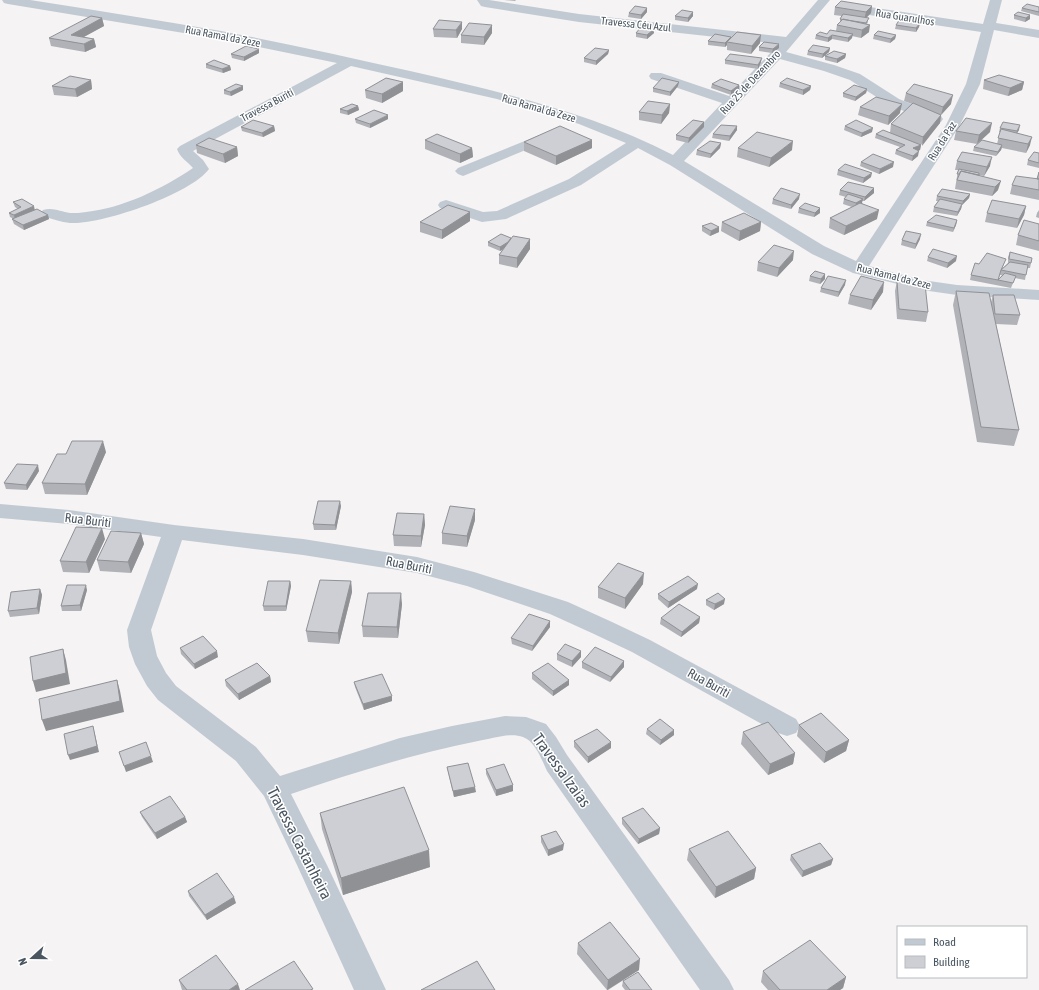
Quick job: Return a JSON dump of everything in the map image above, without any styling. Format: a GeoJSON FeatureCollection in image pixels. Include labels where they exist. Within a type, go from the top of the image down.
{"type":"FeatureCollection","features":[{"type":"Feature","properties":{"kind":"street","name":"Rua da Paz"},"geometry":{"type":"LineString","coordinates":[[860,269],[953,125],[973,84],[996,0]]}},
{"type":"Feature","properties":{"kind":"street","name":"Rua Guarulhos"},"geometry":{"type":"LineString","coordinates":[[822,1],[1039,34]]}},
{"type":"Feature","properties":{"kind":"street","name":"Rua 25 de Dezembro"},"geometry":{"type":"LineString","coordinates":[[675,162],[789,41],[822,1]]}},
{"type":"Feature","properties":{"kind":"street","name":"Travessa Céu Azul"},"geometry":{"type":"LineString","coordinates":[[484,2],[579,18],[789,41]]}},
{"type":"Feature","properties":{"kind":"street","name":"Rua Ramal da Zeze"},"geometry":{"type":"LineString","coordinates":[[7,5],[25,3],[220,35],[501,96],[584,121],[637,142],[675,162],[818,250],[860,269],[916,283],[957,290],[1039,295]]}},
{"type":"Feature","properties":{"kind":"street"},"geometry":{"type":"LineString","coordinates":[[777,54],[829,68],[855,77],[894,102],[953,125]]}},
{"type":"Feature","properties":{"kind":"street","name":"Travessa Buriti"},"geometry":{"type":"LineString","coordinates":[[49,214],[70,218],[92,216],[146,200],[194,175],[201,169],[200,166],[186,154],[185,149],[349,62]]}},
{"type":"Feature","properties":{"kind":"street"},"geometry":{"type":"LineString","coordinates":[[656,76],[732,102]]}},
{"type":"Feature","properties":{"kind":"street"},"geometry":{"type":"LineString","coordinates":[[463,171],[584,121]]}},
{"type":"Feature","properties":{"kind":"street"},"geometry":{"type":"LineString","coordinates":[[446,205],[482,217],[500,216],[575,182],[637,142]]}},
{"type":"Feature","properties":{"kind":"street","name":"Rua Buriti"},"geometry":{"type":"LineString","coordinates":[[0,511],[100,520],[174,532],[303,547],[417,565],[521,594],[559,608],[641,646],[787,726]]}},
{"type":"Feature","properties":{"kind":"street","name":"Travessa Castanheira"},"geometry":{"type":"LineString","coordinates":[[174,532],[139,630],[140,641],[153,675],[167,693],[246,754],[274,789],[312,865],[370,990]]}},
{"type":"Feature","properties":{"kind":"street","name":"Travessa Izaias"},"geometry":{"type":"LineString","coordinates":[[274,789],[363,759],[450,735],[504,726],[522,726],[532,730],[542,738],[557,763],[718,990]]}},
{"type":"Feature","properties":{"kind":"building"},"geometry":{"type":"Polygon","coordinates":[[[841,1],[872,6],[866,12],[835,7],[841,1]]]}},
{"type":"Feature","properties":{"kind":"building"},"geometry":{"type":"Polygon","coordinates":[[[1027,4],[1039,7],[1039,12],[1022,8],[1027,4]]]}},
{"type":"Feature","properties":{"kind":"building"},"geometry":{"type":"Polygon","coordinates":[[[635,6],[647,8],[641,15],[629,13],[635,6]]]}},
{"type":"Feature","properties":{"kind":"building"},"geometry":{"type":"Polygon","coordinates":[[[682,10],[693,12],[688,18],[675,16],[682,10]]]}},
{"type":"Feature","properties":{"kind":"building"},"geometry":{"type":"Polygon","coordinates":[[[1018,12],[1030,15],[1026,18],[1014,15],[1018,12]]]}},
{"type":"Feature","properties":{"kind":"building"},"geometry":{"type":"Polygon","coordinates":[[[843,14],[869,18],[866,23],[840,19],[843,14]]]}},
{"type":"Feature","properties":{"kind":"building"},"geometry":{"type":"Polygon","coordinates":[[[91,16],[102,18],[71,35],[94,39],[84,44],[49,38],[91,16]]]}},
{"type":"Feature","properties":{"kind":"building"},"geometry":{"type":"Polygon","coordinates":[[[902,16],[919,19],[914,22],[920,23],[916,28],[896,25],[902,16]]]}},
{"type":"Feature","properties":{"kind":"building"},"geometry":{"type":"Polygon","coordinates":[[[843,19],[870,25],[862,30],[837,25],[843,19]]]}},
{"type":"Feature","properties":{"kind":"building"},"geometry":{"type":"Polygon","coordinates":[[[439,20],[462,22],[456,30],[433,29],[439,20]]]}},
{"type":"Feature","properties":{"kind":"building"},"geometry":{"type":"Polygon","coordinates":[[[469,23],[492,25],[484,37],[461,35],[469,23]]]}},
{"type":"Feature","properties":{"kind":"building"},"geometry":{"type":"Polygon","coordinates":[[[641,27],[654,29],[647,35],[636,33],[641,27]]]}},
{"type":"Feature","properties":{"kind":"building"},"geometry":{"type":"Polygon","coordinates":[[[830,30],[853,34],[848,38],[832,35],[828,38],[816,35],[820,32],[827,34],[830,30]]]}},
{"type":"Feature","properties":{"kind":"building"},"geometry":{"type":"Polygon","coordinates":[[[878,31],[896,35],[891,39],[874,35],[878,31]]]}},
{"type":"Feature","properties":{"kind":"building"},"geometry":{"type":"Polygon","coordinates":[[[737,32],[761,35],[752,46],[727,42],[737,32]]]}},
{"type":"Feature","properties":{"kind":"building"},"geometry":{"type":"Polygon","coordinates":[[[715,34],[731,37],[725,43],[708,41],[715,34]]]}},
{"type":"Feature","properties":{"kind":"building"},"geometry":{"type":"Polygon","coordinates":[[[764,42],[779,44],[773,49],[759,47],[764,42]]]}},
{"type":"Feature","properties":{"kind":"building"},"geometry":{"type":"Polygon","coordinates":[[[813,45],[830,48],[823,54],[808,51],[813,45]]]}},
{"type":"Feature","properties":{"kind":"building"},"geometry":{"type":"Polygon","coordinates":[[[246,46],[259,49],[244,57],[231,54],[246,46]]]}},
{"type":"Feature","properties":{"kind":"building"},"geometry":{"type":"Polygon","coordinates":[[[595,48],[609,50],[596,61],[584,58],[595,48]]]}},
{"type":"Feature","properties":{"kind":"building"},"geometry":{"type":"Polygon","coordinates":[[[834,51],[846,54],[837,59],[825,56],[834,51]]]}},
{"type":"Feature","properties":{"kind":"building"},"geometry":{"type":"Polygon","coordinates":[[[730,54],[762,58],[758,65],[725,60],[730,54]]]}},
{"type":"Feature","properties":{"kind":"building"},"geometry":{"type":"Polygon","coordinates":[[[214,60],[230,66],[222,69],[206,64],[214,60]]]}},
{"type":"Feature","properties":{"kind":"building"},"geometry":{"type":"Polygon","coordinates":[[[999,75],[1024,82],[1010,88],[984,80],[999,75]]]}},
{"type":"Feature","properties":{"kind":"building"},"geometry":{"type":"Polygon","coordinates":[[[70,76],[91,80],[75,89],[52,86],[70,76]]]}},
{"type":"Feature","properties":{"kind":"building"},"geometry":{"type":"Polygon","coordinates":[[[386,78],[403,82],[382,94],[365,90],[386,78]]]}},
{"type":"Feature","properties":{"kind":"building"},"geometry":{"type":"Polygon","coordinates":[[[662,78],[679,82],[670,92],[653,88],[662,78]]]}},
{"type":"Feature","properties":{"kind":"building"},"geometry":{"type":"Polygon","coordinates":[[[787,78],[811,86],[803,90],[780,83],[787,78]]]}},
{"type":"Feature","properties":{"kind":"building"},"geometry":{"type":"Polygon","coordinates":[[[721,79],[739,85],[731,91],[712,84],[721,79]]]}},
{"type":"Feature","properties":{"kind":"building"},"geometry":{"type":"Polygon","coordinates":[[[236,84],[243,86],[230,92],[224,90],[236,84]]]}},
{"type":"Feature","properties":{"kind":"building"},"geometry":{"type":"Polygon","coordinates":[[[914,84],[953,95],[943,107],[906,93],[914,84]]]}},
{"type":"Feature","properties":{"kind":"building"},"geometry":{"type":"Polygon","coordinates":[[[854,85],[867,89],[856,97],[843,93],[854,85]]]}},
{"type":"Feature","properties":{"kind":"building"},"geometry":{"type":"Polygon","coordinates":[[[876,97],[902,104],[889,116],[860,107],[876,97]]]}},
{"type":"Feature","properties":{"kind":"building"},"geometry":{"type":"Polygon","coordinates":[[[648,101],[670,104],[662,115],[639,112],[648,101]]]}},
{"type":"Feature","properties":{"kind":"building"},"geometry":{"type":"Polygon","coordinates":[[[913,103],[941,115],[923,137],[891,124],[913,103]]]}},
{"type":"Feature","properties":{"kind":"building"},"geometry":{"type":"Polygon","coordinates":[[[352,104],[358,106],[347,111],[340,109],[352,104]]]}},
{"type":"Feature","properties":{"kind":"building"},"geometry":{"type":"Polygon","coordinates":[[[374,110],[388,115],[370,124],[355,119],[374,110]]]}},
{"type":"Feature","properties":{"kind":"building"},"geometry":{"type":"Polygon","coordinates":[[[966,118],[992,123],[979,135],[956,131],[966,118]]]}},
{"type":"Feature","properties":{"kind":"building"},"geometry":{"type":"Polygon","coordinates":[[[253,120],[274,126],[262,133],[241,127],[253,120]]]}},
{"type":"Feature","properties":{"kind":"building"},"geometry":{"type":"Polygon","coordinates":[[[693,120],[704,122],[689,138],[676,135],[693,120]]]}},
{"type":"Feature","properties":{"kind":"building"},"geometry":{"type":"Polygon","coordinates":[[[856,120],[873,128],[862,133],[845,126],[856,120]]]}},
{"type":"Feature","properties":{"kind":"building"},"geometry":{"type":"Polygon","coordinates":[[[1003,122],[1020,125],[1017,131],[1000,128],[1003,122]]]}},
{"type":"Feature","properties":{"kind":"building"},"geometry":{"type":"Polygon","coordinates":[[[721,125],[737,126],[730,136],[713,134],[721,125]]]}},
{"type":"Feature","properties":{"kind":"building"},"geometry":{"type":"Polygon","coordinates":[[[560,126],[592,140],[556,156],[524,142],[560,126]]]}},
{"type":"Feature","properties":{"kind":"building"},"geometry":{"type":"Polygon","coordinates":[[[1001,129],[1032,137],[1028,144],[998,138],[1001,129]]]}},
{"type":"Feature","properties":{"kind":"building"},"geometry":{"type":"Polygon","coordinates":[[[883,130],[921,145],[913,148],[919,151],[913,156],[896,150],[905,145],[876,134],[883,130]]]}},
{"type":"Feature","properties":{"kind":"building"},"geometry":{"type":"Polygon","coordinates":[[[757,132],[793,141],[771,158],[738,148],[757,132]]]}},
{"type":"Feature","properties":{"kind":"building"},"geometry":{"type":"Polygon","coordinates":[[[437,134],[472,148],[460,154],[425,140],[437,134]]]}},
{"type":"Feature","properties":{"kind":"building"},"geometry":{"type":"Polygon","coordinates":[[[209,138],[237,147],[223,154],[196,145],[209,138]]]}},
{"type":"Feature","properties":{"kind":"building"},"geometry":{"type":"Polygon","coordinates":[[[982,140],[1002,145],[998,152],[974,147],[982,140]]]}},
{"type":"Feature","properties":{"kind":"building"},"geometry":{"type":"Polygon","coordinates":[[[710,141],[721,143],[711,154],[697,150],[710,141]]]}},
{"type":"Feature","properties":{"kind":"building"},"geometry":{"type":"Polygon","coordinates":[[[962,152],[992,157],[987,167],[957,161],[962,152]]]}},
{"type":"Feature","properties":{"kind":"building"},"geometry":{"type":"Polygon","coordinates":[[[1034,152],[1039,153],[1039,163],[1028,160],[1034,152]]]}},
{"type":"Feature","properties":{"kind":"building"},"geometry":{"type":"Polygon","coordinates":[[[873,154],[894,162],[880,169],[861,162],[873,154]]]}},
{"type":"Feature","properties":{"kind":"building"},"geometry":{"type":"Polygon","coordinates":[[[845,164],[872,173],[864,178],[838,170],[845,164]]]}},
{"type":"Feature","properties":{"kind":"building"},"geometry":{"type":"Polygon","coordinates":[[[959,169],[979,173],[979,175],[961,171],[957,174],[959,169]]]}},
{"type":"Feature","properties":{"kind":"building"},"geometry":{"type":"Polygon","coordinates":[[[961,171],[1001,181],[995,187],[957,180],[961,171]]]}},
{"type":"Feature","properties":{"kind":"building"},"geometry":{"type":"Polygon","coordinates":[[[1016,176],[1039,179],[1039,190],[1012,185],[1016,176]]]}},
{"type":"Feature","properties":{"kind":"building"},"geometry":{"type":"Polygon","coordinates":[[[848,182],[874,188],[865,197],[840,190],[848,182]]]}},
{"type":"Feature","properties":{"kind":"building"},"geometry":{"type":"Polygon","coordinates":[[[781,188],[800,194],[791,205],[773,199],[781,188]]]}},
{"type":"Feature","properties":{"kind":"building"},"geometry":{"type":"Polygon","coordinates":[[[942,189],[970,194],[963,201],[937,196],[942,189]]]}},
{"type":"Feature","properties":{"kind":"building"},"geometry":{"type":"Polygon","coordinates":[[[848,194],[863,199],[856,203],[844,199],[848,194]]]}},
{"type":"Feature","properties":{"kind":"building"},"geometry":{"type":"Polygon","coordinates":[[[22,199],[34,206],[14,215],[9,213],[21,207],[13,202],[22,199]]]}},
{"type":"Feature","properties":{"kind":"building"},"geometry":{"type":"Polygon","coordinates":[[[940,199],[962,204],[958,212],[934,207],[940,199]]]}},
{"type":"Feature","properties":{"kind":"building"},"geometry":{"type":"Polygon","coordinates":[[[992,200],[1026,206],[1019,219],[987,213],[992,200]]]}},
{"type":"Feature","properties":{"kind":"building"},"geometry":{"type":"Polygon","coordinates":[[[805,203],[820,208],[815,213],[799,208],[805,203]]]}},
{"type":"Feature","properties":{"kind":"building"},"geometry":{"type":"Polygon","coordinates":[[[860,203],[879,210],[846,226],[830,218],[860,203]]]}},
{"type":"Feature","properties":{"kind":"building"},"geometry":{"type":"Polygon","coordinates":[[[448,205],[470,212],[442,230],[420,222],[448,205]]]}},
{"type":"Feature","properties":{"kind":"building"},"geometry":{"type":"Polygon","coordinates":[[[37,209],[48,215],[23,225],[12,219],[37,209]]]}},
{"type":"Feature","properties":{"kind":"building"},"geometry":{"type":"Polygon","coordinates":[[[744,213],[761,222],[740,231],[722,222],[744,213]]]}},
{"type":"Feature","properties":{"kind":"building"},"geometry":{"type":"Polygon","coordinates":[[[936,215],[957,220],[954,228],[927,222],[936,215]]]}},
{"type":"Feature","properties":{"kind":"building"},"geometry":{"type":"Polygon","coordinates":[[[1024,220],[1039,224],[1039,241],[1018,235],[1024,220]]]}},
{"type":"Feature","properties":{"kind":"building"},"geometry":{"type":"Polygon","coordinates":[[[711,223],[719,227],[711,231],[702,226],[711,223]]]}},
{"type":"Feature","properties":{"kind":"building"},"geometry":{"type":"Polygon","coordinates":[[[906,231],[921,234],[916,244],[902,240],[906,231]]]}},
{"type":"Feature","properties":{"kind":"building"},"geometry":{"type":"Polygon","coordinates":[[[501,234],[511,238],[500,247],[488,242],[501,234]]]}},
{"type":"Feature","properties":{"kind":"building"},"geometry":{"type":"Polygon","coordinates":[[[513,236],[530,239],[517,258],[499,255],[513,236]]]}},
{"type":"Feature","properties":{"kind":"building"},"geometry":{"type":"Polygon","coordinates":[[[774,245],[794,251],[779,268],[758,262],[774,245]]]}},
{"type":"Feature","properties":{"kind":"building"},"geometry":{"type":"Polygon","coordinates":[[[933,249],[957,256],[948,263],[928,257],[933,249]]]}},
{"type":"Feature","properties":{"kind":"building"},"geometry":{"type":"Polygon","coordinates":[[[1010,252],[1032,258],[1031,263],[1009,259],[1010,252]]]}},
{"type":"Feature","properties":{"kind":"building"},"geometry":{"type":"Polygon","coordinates":[[[987,253],[1006,259],[998,280],[971,275],[975,263],[979,264],[987,253]]]}},
{"type":"Feature","properties":{"kind":"building"},"geometry":{"type":"Polygon","coordinates":[[[1010,262],[1028,265],[1026,275],[1001,270],[1010,262]]]}},
{"type":"Feature","properties":{"kind":"building"},"geometry":{"type":"Polygon","coordinates":[[[815,271],[825,274],[821,279],[810,276],[815,271]]]}},
{"type":"Feature","properties":{"kind":"building"},"geometry":{"type":"Polygon","coordinates":[[[1005,273],[1016,276],[1013,283],[998,280],[1005,273]]]}},
{"type":"Feature","properties":{"kind":"building"},"geometry":{"type":"Polygon","coordinates":[[[828,276],[846,280],[839,292],[821,288],[828,276]]]}},
{"type":"Feature","properties":{"kind":"building"},"geometry":{"type":"Polygon","coordinates":[[[861,276],[884,282],[873,300],[850,295],[861,276]]]}},
{"type":"Feature","properties":{"kind":"building"},"geometry":{"type":"Polygon","coordinates":[[[897,281],[925,284],[928,312],[899,309],[897,281]]]}},
{"type":"Feature","properties":{"kind":"building"},"geometry":{"type":"Polygon","coordinates":[[[956,291],[989,293],[1019,430],[981,427],[956,291]]]}},
{"type":"Feature","properties":{"kind":"building"},"geometry":{"type":"Polygon","coordinates":[[[993,295],[1014,295],[1020,315],[995,314],[993,295]]]}},
{"type":"Feature","properties":{"kind":"building"},"geometry":{"type":"Polygon","coordinates":[[[72,441],[103,441],[85,484],[42,483],[57,454],[66,454],[72,441]]]}},
{"type":"Feature","properties":{"kind":"building"},"geometry":{"type":"Polygon","coordinates":[[[17,464],[38,465],[26,485],[4,483],[17,464]]]}},
{"type":"Feature","properties":{"kind":"building"},"geometry":{"type":"Polygon","coordinates":[[[318,501],[340,501],[335,525],[313,524],[318,501]]]}},
{"type":"Feature","properties":{"kind":"building"},"geometry":{"type":"Polygon","coordinates":[[[450,506],[475,509],[467,536],[442,533],[450,506]]]}},
{"type":"Feature","properties":{"kind":"building"},"geometry":{"type":"Polygon","coordinates":[[[397,513],[424,514],[421,536],[393,535],[397,513]]]}},
{"type":"Feature","properties":{"kind":"building"},"geometry":{"type":"Polygon","coordinates":[[[76,527],[102,528],[86,562],[60,561],[76,527]]]}},
{"type":"Feature","properties":{"kind":"building"},"geometry":{"type":"Polygon","coordinates":[[[111,531],[141,533],[128,562],[97,560],[111,531]]]}},
{"type":"Feature","properties":{"kind":"building"},"geometry":{"type":"Polygon","coordinates":[[[618,563],[644,573],[625,598],[598,587],[618,563]]]}},
{"type":"Feature","properties":{"kind":"building"},"geometry":{"type":"Polygon","coordinates":[[[688,576],[698,584],[669,602],[658,594],[688,576]]]}},
{"type":"Feature","properties":{"kind":"building"},"geometry":{"type":"Polygon","coordinates":[[[320,580],[351,581],[338,633],[306,631],[320,580]]]}},
{"type":"Feature","properties":{"kind":"building"},"geometry":{"type":"Polygon","coordinates":[[[268,581],[290,581],[286,606],[263,606],[268,581]]]}},
{"type":"Feature","properties":{"kind":"building"},"geometry":{"type":"Polygon","coordinates":[[[67,585],[86,585],[80,605],[61,606],[67,585]]]}},
{"type":"Feature","properties":{"kind":"building"},"geometry":{"type":"Polygon","coordinates":[[[40,589],[37,608],[8,611],[11,592],[40,589]]]}},
{"type":"Feature","properties":{"kind":"building"},"geometry":{"type":"Polygon","coordinates":[[[368,593],[401,593],[397,627],[362,626],[368,593]]]}},
{"type":"Feature","properties":{"kind":"building"},"geometry":{"type":"Polygon","coordinates":[[[718,593],[725,599],[715,604],[706,600],[718,593]]]}},
{"type":"Feature","properties":{"kind":"building"},"geometry":{"type":"Polygon","coordinates":[[[679,604],[700,617],[682,632],[661,618],[679,604]]]}},
{"type":"Feature","properties":{"kind":"building"},"geometry":{"type":"Polygon","coordinates":[[[529,614],[550,621],[533,646],[511,638],[529,614]]]}},
{"type":"Feature","properties":{"kind":"building"},"geometry":{"type":"Polygon","coordinates":[[[203,636],[217,651],[194,664],[180,648],[203,636]]]}},
{"type":"Feature","properties":{"kind":"building"},"geometry":{"type":"Polygon","coordinates":[[[565,644],[581,651],[572,661],[557,654],[565,644]]]}},
{"type":"Feature","properties":{"kind":"building"},"geometry":{"type":"Polygon","coordinates":[[[595,647],[624,661],[611,677],[582,662],[595,647]]]}},
{"type":"Feature","properties":{"kind":"building"},"geometry":{"type":"Polygon","coordinates":[[[63,649],[66,673],[33,681],[30,657],[63,649]]]}},
{"type":"Feature","properties":{"kind":"building"},"geometry":{"type":"Polygon","coordinates":[[[257,663],[270,676],[238,694],[225,680],[257,663]]]}},
{"type":"Feature","properties":{"kind":"building"},"geometry":{"type":"Polygon","coordinates":[[[548,663],[569,680],[553,691],[532,673],[548,663]]]}},
{"type":"Feature","properties":{"kind":"building"},"geometry":{"type":"Polygon","coordinates":[[[382,674],[392,696],[363,704],[354,682],[382,674]]]}},
{"type":"Feature","properties":{"kind":"building"},"geometry":{"type":"Polygon","coordinates":[[[117,680],[120,701],[42,720],[39,699],[117,680]]]}},
{"type":"Feature","properties":{"kind":"building"},"geometry":{"type":"Polygon","coordinates":[[[821,713],[849,740],[826,752],[799,725],[821,713]]]}},
{"type":"Feature","properties":{"kind":"building"},"geometry":{"type":"Polygon","coordinates":[[[660,719],[674,730],[661,740],[647,729],[660,719]]]}},
{"type":"Feature","properties":{"kind":"building"},"geometry":{"type":"Polygon","coordinates":[[[768,722],[795,753],[770,764],[743,732],[768,722]]]}},
{"type":"Feature","properties":{"kind":"building"},"geometry":{"type":"Polygon","coordinates":[[[93,726],[97,746],[68,755],[64,734],[93,726]]]}},
{"type":"Feature","properties":{"kind":"building"},"geometry":{"type":"Polygon","coordinates":[[[597,729],[611,742],[588,757],[574,741],[597,729]]]}},
{"type":"Feature","properties":{"kind":"building"},"geometry":{"type":"Polygon","coordinates":[[[146,742],[151,756],[124,766],[119,752],[146,742]]]}},
{"type":"Feature","properties":{"kind":"building"},"geometry":{"type":"Polygon","coordinates":[[[468,763],[475,787],[453,791],[447,767],[468,763]]]}},
{"type":"Feature","properties":{"kind":"building"},"geometry":{"type":"Polygon","coordinates":[[[504,764],[513,785],[496,790],[486,769],[504,764]]]}},
{"type":"Feature","properties":{"kind":"building"},"geometry":{"type":"Polygon","coordinates":[[[404,787],[429,850],[341,878],[320,813],[404,787]]]}},
{"type":"Feature","properties":{"kind":"building"},"geometry":{"type":"Polygon","coordinates":[[[170,796],[185,817],[155,833],[140,812],[170,796]]]}},
{"type":"Feature","properties":{"kind":"building"},"geometry":{"type":"Polygon","coordinates":[[[643,808],[660,828],[639,839],[622,818],[643,808]]]}},
{"type":"Feature","properties":{"kind":"building"},"geometry":{"type":"Polygon","coordinates":[[[556,831],[564,844],[548,850],[541,836],[556,831]]]}},
{"type":"Feature","properties":{"kind":"building"},"geometry":{"type":"Polygon","coordinates":[[[728,831],[756,868],[716,887],[689,849],[728,831]]]}},
{"type":"Feature","properties":{"kind":"building"},"geometry":{"type":"Polygon","coordinates":[[[820,843],[833,859],[803,871],[791,855],[820,843]]]}},
{"type":"Feature","properties":{"kind":"building"},"geometry":{"type":"Polygon","coordinates":[[[217,873],[234,897],[205,915],[188,891],[217,873]]]}},
{"type":"Feature","properties":{"kind":"building"},"geometry":{"type":"Polygon","coordinates":[[[610,922],[640,959],[608,980],[578,943],[610,922]]]}},
{"type":"Feature","properties":{"kind":"building"},"geometry":{"type":"Polygon","coordinates":[[[810,940],[846,977],[827,990],[780,990],[763,971],[810,940]]]}},
{"type":"Feature","properties":{"kind":"building"},"geometry":{"type":"Polygon","coordinates":[[[216,955],[238,984],[229,990],[187,990],[179,980],[216,955]]]}},
{"type":"Feature","properties":{"kind":"building"},"geometry":{"type":"Polygon","coordinates":[[[294,961],[313,989],[245,990],[294,961]]]}},
{"type":"Feature","properties":{"kind":"building"},"geometry":{"type":"Polygon","coordinates":[[[477,961],[495,990],[421,990],[477,961]]]}},
{"type":"Feature","properties":{"kind":"building"},"geometry":{"type":"Polygon","coordinates":[[[638,972],[652,990],[630,990],[623,981],[638,972]]]}}]}
